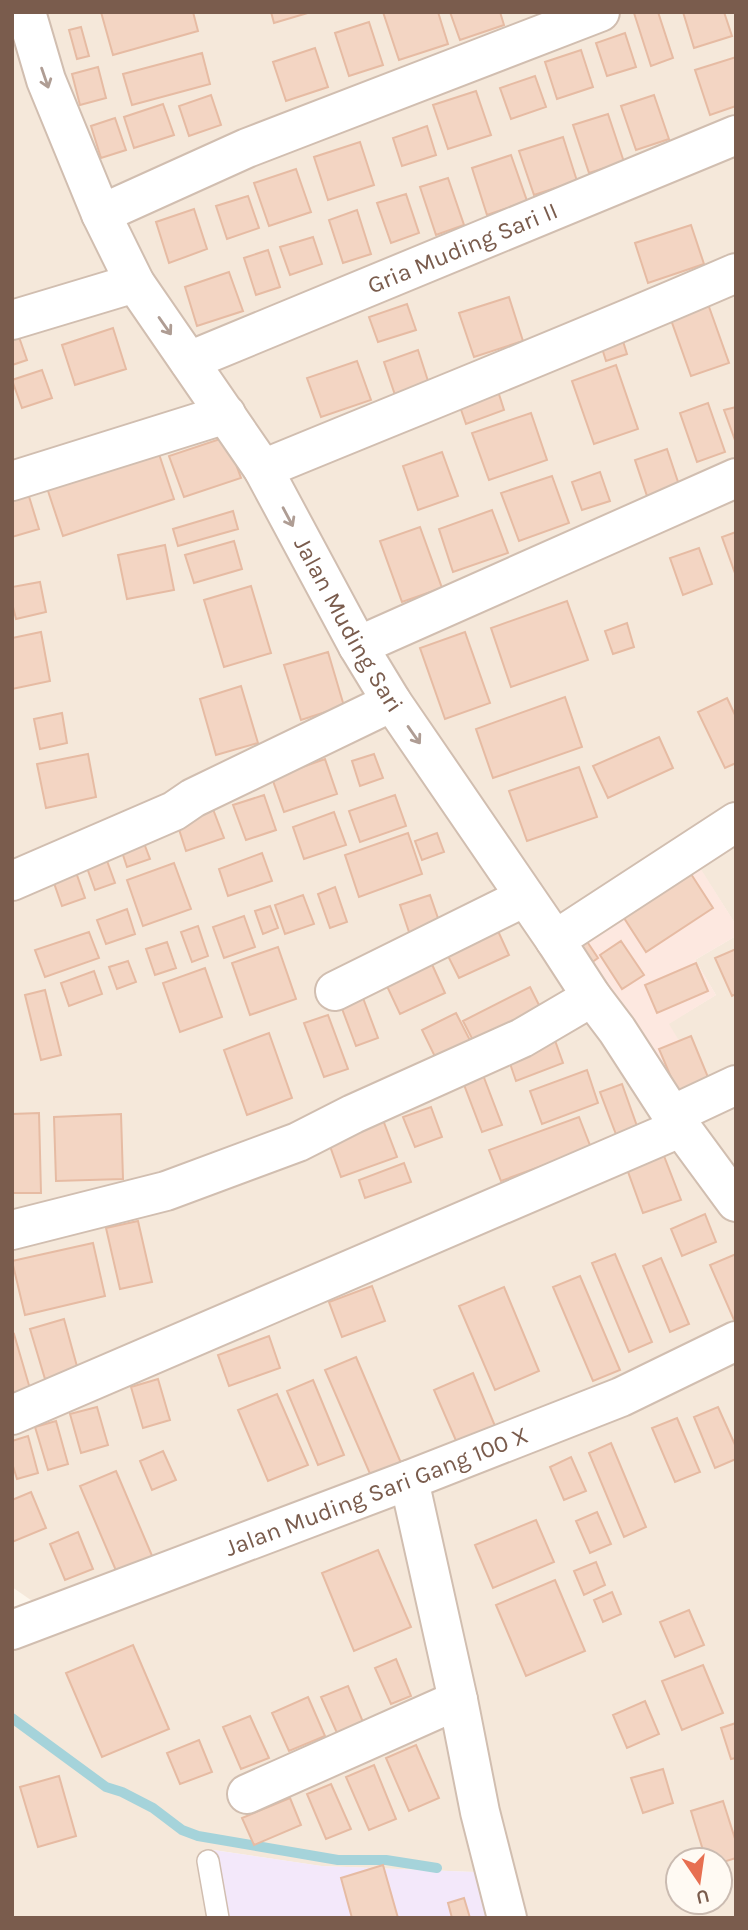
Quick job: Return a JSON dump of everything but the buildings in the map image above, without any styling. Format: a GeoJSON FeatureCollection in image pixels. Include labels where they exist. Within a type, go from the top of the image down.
{"type":"FeatureCollection","features":[{"type":"Feature","properties":{"kind":"street","name":"Jalan Muding Sari"},"geometry":{"type":"LineString","coordinates":[[26,12],[46,80],[101,215],[135,284],[263,469],[358,646],[392,702],[677,1121],[736,1202]]}},
{"type":"Feature","properties":{"kind":"street"},"geometry":{"type":"LineString","coordinates":[[101,215],[247,148],[600,12]]}},
{"type":"Feature","properties":{"kind":"street","name":"Gria Muding Sari II"},"geometry":{"type":"LineString","coordinates":[[189,361],[736,135]]}},
{"type":"Feature","properties":{"kind":"street"},"geometry":{"type":"LineString","coordinates":[[263,469],[607,329],[736,273]]}},
{"type":"Feature","properties":{"kind":"street"},"geometry":{"type":"LineString","coordinates":[[12,320],[135,284]]}},
{"type":"Feature","properties":{"kind":"street"},"geometry":{"type":"LineString","coordinates":[[12,481],[226,414]]}},
{"type":"Feature","properties":{"kind":"street"},"geometry":{"type":"LineString","coordinates":[[358,646],[736,478]]}},
{"type":"Feature","properties":{"kind":"street"},"geometry":{"type":"LineString","coordinates":[[12,881],[174,811],[193,798],[392,702]]}},
{"type":"Feature","properties":{"kind":"street"},"geometry":{"type":"LineString","coordinates":[[12,867],[170,803],[193,798]]}},
{"type":"Feature","properties":{"kind":"street"},"geometry":{"type":"LineString","coordinates":[[555,940],[736,822]]}},
{"type":"Feature","properties":{"kind":"street"},"geometry":{"type":"LineString","coordinates":[[335,992],[525,897]]}},
{"type":"Feature","properties":{"kind":"street"},"geometry":{"type":"LineString","coordinates":[[12,1230],[166,1191],[298,1142],[353,1114],[522,1038],[592,997]]}},
{"type":"Feature","properties":{"kind":"street"},"geometry":{"type":"LineString","coordinates":[[12,1415],[677,1121],[736,1085]]}},
{"type":"Feature","properties":{"kind":"street","name":"Jalan Muding Sari Gang 100 X"},"geometry":{"type":"LineString","coordinates":[[12,1630],[410,1480],[621,1397],[736,1341]]}},
{"type":"Feature","properties":{"kind":"street"},"geometry":{"type":"LineString","coordinates":[[410,1480],[480,1812],[507,1918]]}},
{"type":"Feature","properties":{"kind":"street"},"geometry":{"type":"LineString","coordinates":[[247,1794],[458,1700]]}},
{"type":"Feature","properties":{"kind":"lane"},"geometry":{"type":"LineString","coordinates":[[208,1861],[218,1918]]}},
{"type":"Feature","properties":{"kind":"shaded area"},"geometry":{"type":"Polygon","coordinates":[[[12,12],[736,12],[736,925],[699,867],[668,1024],[716,995],[695,960],[736,936],[736,1918],[487,1918],[475,1872],[321,1866],[214,1850],[224,1918],[12,1918],[12,1645],[64,1623],[12,1587],[12,12]]]}},
{"type":"Feature","properties":{"kind":"shaded area"},"geometry":{"type":"Polygon","coordinates":[[[699,866],[736,925],[736,936],[695,960],[716,995],[669,1024],[712,1095],[660,1127],[554,955],[699,866]]]}},
{"type":"Feature","properties":{"kind":"shaded area"},"geometry":{"type":"Polygon","coordinates":[[[213,1850],[322,1866],[475,1872],[487,1918],[224,1918],[213,1850]]]}},
{"type":"Feature","properties":{"kind":"waterway"},"geometry":{"type":"LineString","coordinates":[[12,1718],[106,1787],[153,1808],[182,1830],[198,1836],[338,1860],[386,1860],[437,1868]]}}]}
